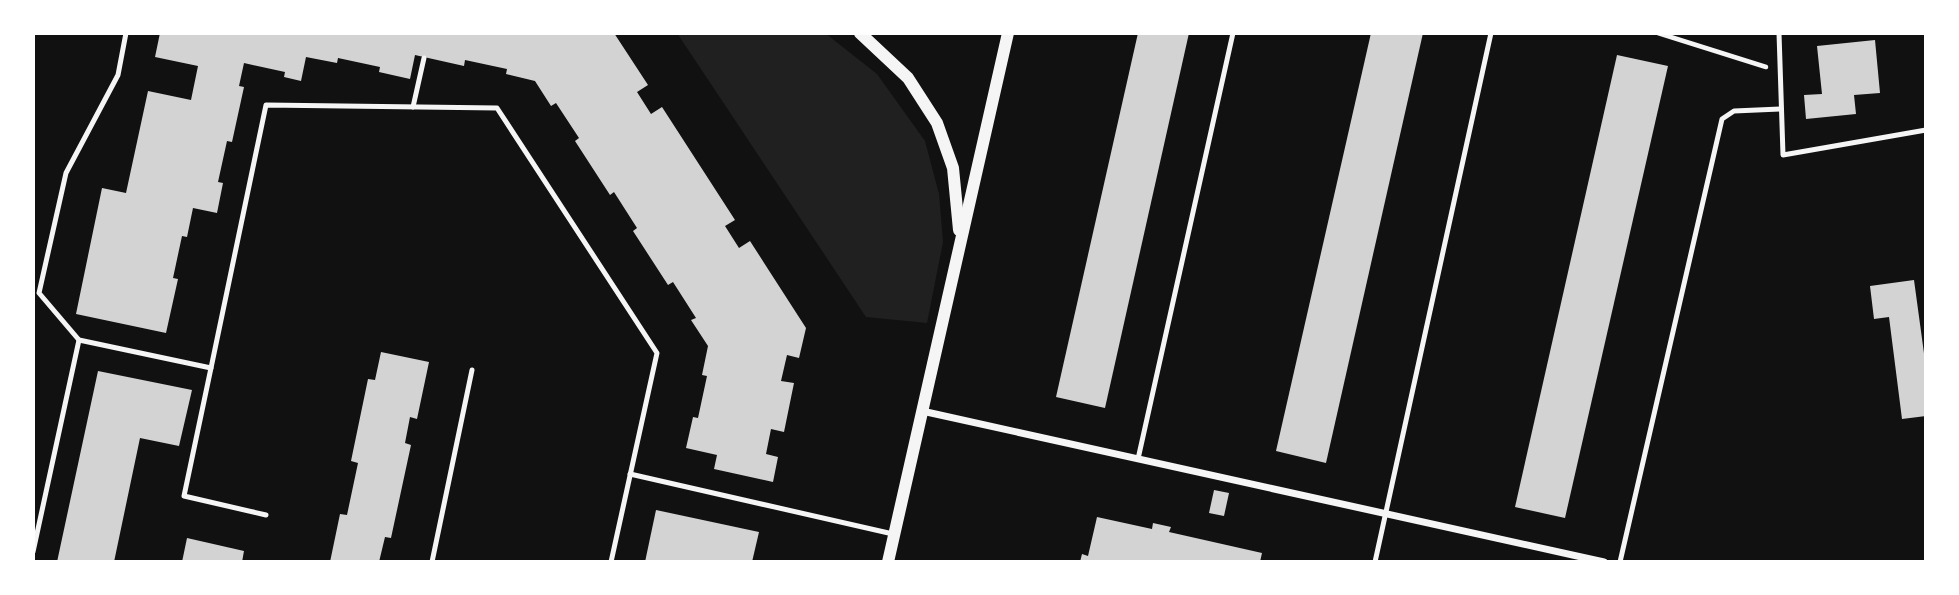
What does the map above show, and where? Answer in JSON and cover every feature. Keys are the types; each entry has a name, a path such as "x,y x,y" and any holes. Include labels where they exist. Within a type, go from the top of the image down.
{"street":[{"path":"860,33 908,78 937,123 953,168 961,240"},
{"path":"888,562 1008,33"},
{"path":"922,411 1605,562"}],"lane":[{"path":"126,33 118,75 66,173 39,293 79,340 211,368"},
{"path":"1138,459 1233,33"},
{"path":"1376,562 1491,33"},
{"path":"1779,33 1783,155 1926,130"},
{"path":"413,107 424,58"},
{"path":"266,515 184,496 266,105 497,108 657,353 611,562"},
{"path":"1620,562 1722,119 1734,111 1781,109"},
{"path":"33,552 79,340"},
{"path":"432,562 472,370"},
{"path":"630,474 895,534"}],"path":[{"path":"1658,33 1780,71"}],"shaded area":[{"path":"677,33 825,33 877,74 925,141 939,194 943,242 927,323 866,317"}],"building":[{"path":"160,33 614,33 648,85 637,92 651,114 662,107 735,220 725,226 739,248 750,241 806,328 799,358 787,355 781,381 794,383 784,432 771,429 766,454 778,457 773,482 714,469 717,455 686,448 693,417 698,418 707,376 702,375 708,346 691,320 696,318 673,282 668,285 633,231 637,228 614,192 610,195 575,141 579,138 556,103 551,106 535,81 506,74 507,69 465,60 464,66 415,55 410,79 379,72 380,67 338,58 337,63 306,57 301,81 284,77 285,72 244,63 239,86 244,87 232,142 227,141 218,182 223,183 217,213 193,208 187,237 182,236 173,278 178,279 166,333 76,314 102,188 126,193 148,91 191,100 198,66 155,57"},
{"path":"1138,33 1189,33 1105,408 1056,397"},
{"path":"1371,33 1423,33 1326,463 1276,451"},
{"path":"1875,40 1880,93 1854,95 1856,114 1806,119 1804,95 1822,94 1817,46"},
{"path":"1617,55 1668,66 1565,518 1515,507"},
{"path":"1914,280 1926,368 1926,416 1902,419 1889,317 1874,319 1870,286"},
{"path":"381,352 429,362 417,419 410,417 405,443 411,445 391,538 385,537 379,562 330,562 340,514 347,515 358,463 351,461 368,379 375,380"},
{"path":"98,371 192,390 179,446 140,438 114,562 57,562"},
{"path":"1214,490 1229,493 1224,516 1209,513"},
{"path":"656,510 759,532 752,562 645,562"},
{"path":"1097,517 1152,529 1153,523 1171,527 1169,532 1262,553 1260,562 1080,562 1082,554 1088,556"},
{"path":"187,538 244,551 242,562 182,562"}]}
